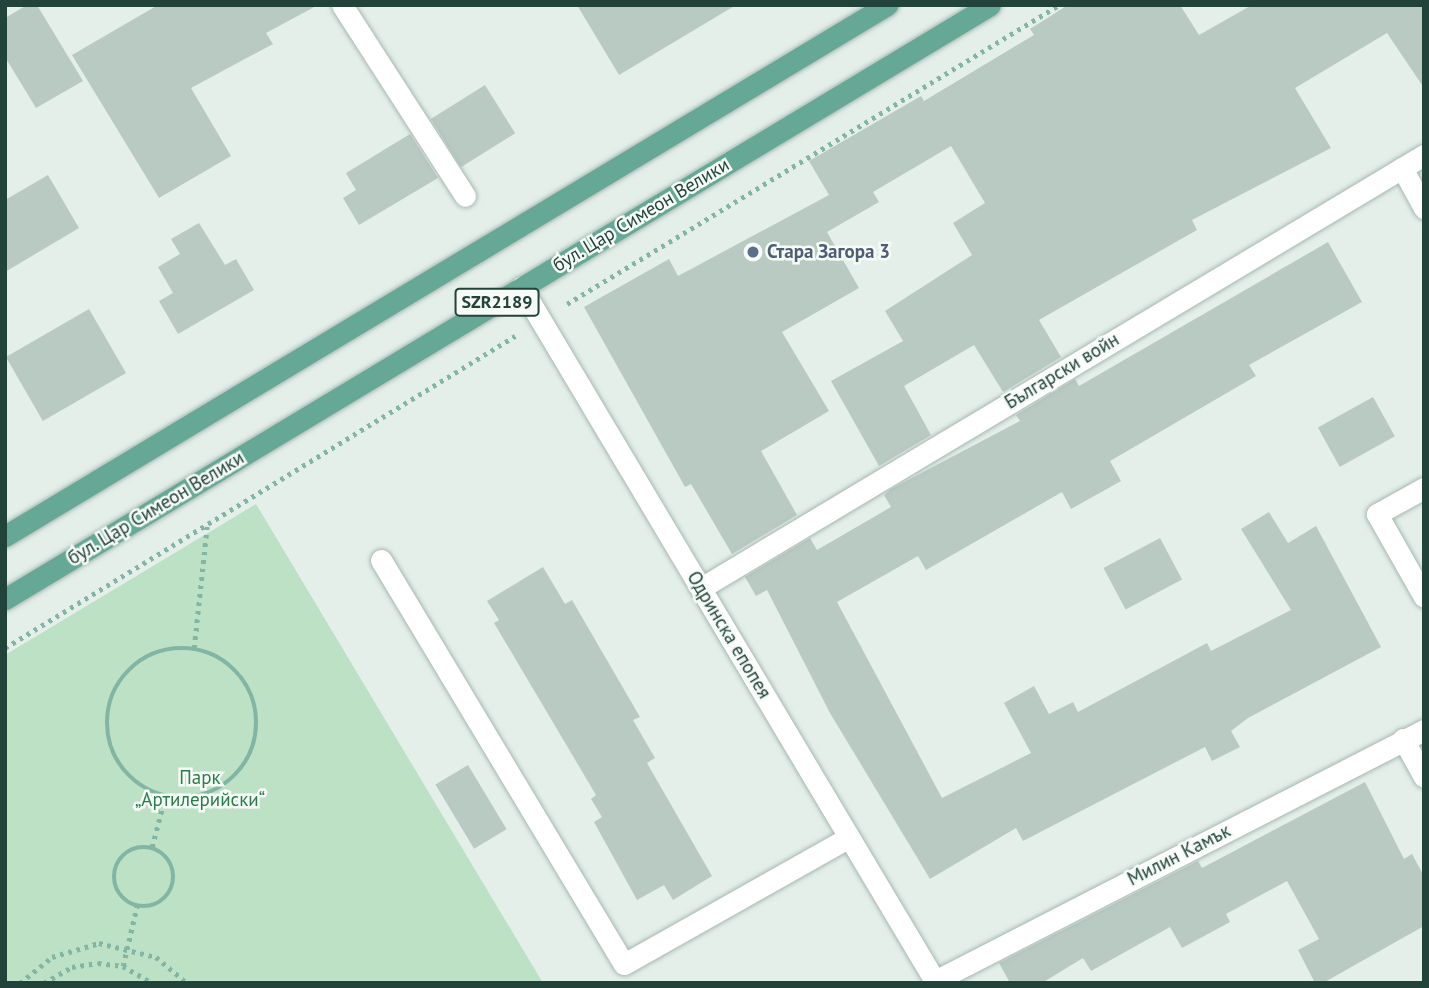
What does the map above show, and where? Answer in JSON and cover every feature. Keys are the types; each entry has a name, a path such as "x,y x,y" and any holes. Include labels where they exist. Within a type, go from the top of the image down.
{"main road":[{"name":"SZR2189","path":"5,536 887,5"},
{"name":"бул. Цар Симеон Велики","path":"5,599 990,5"}],"street":[{"path":"342,5 465,196"},
{"name":"Български войн","path":"701,587 1424,155"},
{"path":"1402,168 1424,208"},
{"name":"Одринска епопея","path":"521,287 935,982"},
{"path":"1424,488 1377,514 1424,597"},
{"path":"381,560 624,964 849,837"},
{"name":"Милин Камък","path":"935,982 1424,730"},
{"path":"1404,739 1424,777"}],"path":[{"path":"194,648 207,527"},
{"path":"194,648 230,665 244,680 253,697 256,737 250,757 223,786 185,799 164,797 121,769 105,721 123,673 143,657 194,648"},
{"path":"152,847 164,797"},
{"path":"152,847 168,857 174,884 157,905 138,906 121,897 114,870 133,848 152,847"},
{"path":"123,967 138,906"},
{"path":"20,983 75,948 128,946 156,957 187,983"},
{"path":"44,983 72,967 123,967 153,983"}],"green space":[{"name":"Парк „Артилерийски“","path":"256,504 543,983 5,983 5,655"}],"building":[{"path":"27,5 37,5 83,81 36,108 5,57 5,18"},
{"path":"158,5 318,5 266,33 273,44 191,88 231,156 159,198 72,55"},
{"path":"577,5 736,5 619,75"},
{"path":"1068,5 1180,5 1199,35 1252,5 1424,5 1424,88 1387,33 1295,88 1331,148 1192,220 1197,230 1039,320 1061,357 1003,392 974,345 904,386 931,435 879,466 831,381 903,341 885,311 972,255 953,223 985,203 951,146 873,192 879,202 827,232 859,288 782,332 829,411 761,451 797,515 732,554 691,484 685,487 584,307 669,259 678,276 829,195 809,161 921,96 924,101 1034,35 1030,29"},
{"path":"485,85 515,133 461,167 431,119"},
{"path":"410,134 438,178 359,225 343,198 356,190 346,173"},
{"path":"48,175 79,228 5,272 5,200"},
{"path":"199,223 225,265 236,259 254,290 178,334 159,301 173,293 158,267 180,254 171,239"},
{"path":"1328,242 1362,302 1249,365 1256,376 1110,461 1121,481 1071,509 1062,492 926,570 918,556 837,602 942,798 1031,753 1004,703 1034,686 1049,714 1073,702 1078,712 1207,643 1211,651 1291,610 1241,529 1269,512 1288,543 1316,526 1381,647 1248,718 1231,731 1240,747 1212,761 1205,747 1023,841 1016,828 930,879 830,713 767,590 756,596 745,577 810,538 817,550 891,507 884,495 891,489 1020,421 1016,415 1075,379 1079,386"},
{"path":"89,309 126,373 43,421 6,357"},
{"path":"1373,397 1395,436 1340,467 1318,428"},
{"path":"1160,538 1182,579 1126,610 1103,568"},
{"path":"543,567 565,604 572,600 640,717 633,720 655,758 647,763 712,876 673,900 664,885 637,900 594,822 602,817 591,799 596,795 494,623 499,620 487,601"},
{"path":"468,765 507,829 474,849 435,785"},
{"path":"1365,782 1404,859 1412,854 1424,876 1424,926 1323,983 1315,983 1298,950 1319,939 1287,881 1226,914 1230,922 1182,948 1170,927 1091,971 1083,958 1042,983 1010,983 999,963 1198,861 1202,868"}],"place":[{"name":"Стара Загора 3","path":"753,252"}]}
